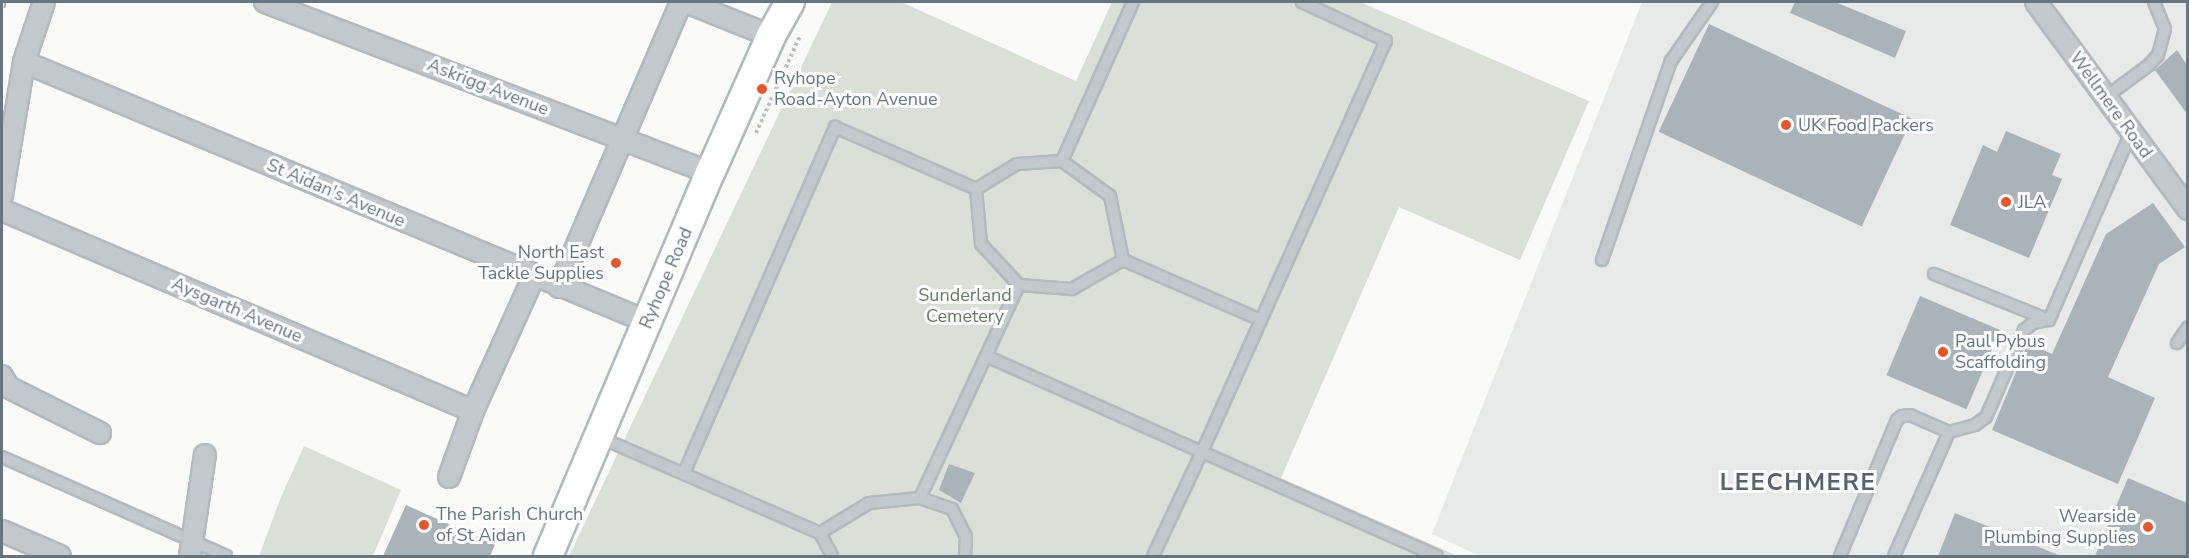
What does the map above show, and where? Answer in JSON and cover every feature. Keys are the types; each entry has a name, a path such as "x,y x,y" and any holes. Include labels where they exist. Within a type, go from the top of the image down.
{"main road":[{"name":"Ryhope Road","path":"548,556 710,173 771,36 790,2"}],"street":[{"path":"2,195 24,62 44,2"},
{"name":"Askrigg Avenue","path":"265,2 710,173"},
{"path":"559,287 621,137 681,2"},
{"path":"686,2 771,36"},
{"name":"Wellmere Road","path":"2036,2 2187,209"},
{"name":"St Aidan's Avenue","path":"24,62 559,287 648,322"},
{"name":"Aysgarth Avenue","path":"2,210 473,411"},
{"path":"449,477 473,411 534,276"},
{"path":"5,382 100,433"},
{"path":"191,549 205,455"},
{"path":"2,531 60,556"}],"lane":[{"path":"1062,161 1133,2"},
{"path":"1153,556 1386,41 1302,2"},
{"path":"1602,260 1671,61 1712,2"},
{"path":"2106,97 2149,65 2158,55 2165,29 2154,2"},
{"path":"684,473 835,128 976,189"},
{"path":"2049,320 2131,132"},
{"path":"976,189 1017,164 1062,161 1110,196 1123,260"},
{"path":"976,189 981,244 1019,285 1072,289 1123,260"},
{"path":"1123,260 1261,320"},
{"path":"1935,274 2049,320"},
{"path":"920,498 1019,285"},
{"path":"1840,556 1897,420 1902,416 1910,415 1949,432 1975,425 1986,417 2024,330 2033,323 2049,320"},
{"path":"2177,343 2187,327"},
{"path":"986,356 1437,556"},
{"path":"1894,556 1949,432"},
{"path":"598,437 820,533 832,556"},
{"path":"2,457 191,549 226,556"},
{"path":"820,533 869,503 920,498 952,509 966,537 965,556"}],"shaded area":[{"path":"1642,2 2187,2 2187,556 1480,556 1432,534"}],"green space":[{"name":"Sunderland Cemetery","path":"832,2 901,2 1076,81 1112,2 1360,2 1589,101 1520,260 1399,207 1281,478 1458,556 569,556"},
{"path":"304,446 401,490 373,556 259,556 281,497"}],"building":[{"path":"1795,2 1835,2 1906,31 1895,58 1790,13"},
{"name":"UK Food Packers","path":"1709,24 1912,119 1862,227 1659,132"},
{"path":"2177,50 2187,65 2187,114 2155,70"},
{"name":"JLA","path":"2006,131 2061,154 2052,175 2062,179 2029,258 1950,225 1983,145 1997,152"},
{"path":"2153,203 2185,247 2159,264 2108,377 2155,398 2118,484 1992,430 2028,343 2052,354 2106,234"},
{"name":"Paul Pybus Scaffolding","path":"1920,296 2000,330 1966,409 1886,375"},
{"path":"949,464 975,473 961,503 939,490"},
{"name":"Wearside Plumbing Supplies","path":"2128,478 2187,503 2187,556 2095,556"},
{"name":"The Parish Church of St Aidan","path":"406,505 495,545 490,556 383,556"},
{"path":"1955,513 2061,556 1938,556"}],"railway":[{"path":"2,7 3,2"}],"place":[{"name":"Ryhope Road-Ayton Avenue","path":"762,89"},
{"name":"UK Food Packers","path":"1786,125"},
{"name":"JLA","path":"2006,202"},
{"name":"North East Tackle Supplies","path":"616,263"},
{"name":"Paul Pybus Scaffolding","path":"1943,352"},
{"name":"The Parish Church of St Aidan","path":"424,525"},
{"name":"Wearside Plumbing Supplies","path":"2148,527"}],"district":[{"name":"LEECHMERE","path":"1798,483"}]}
